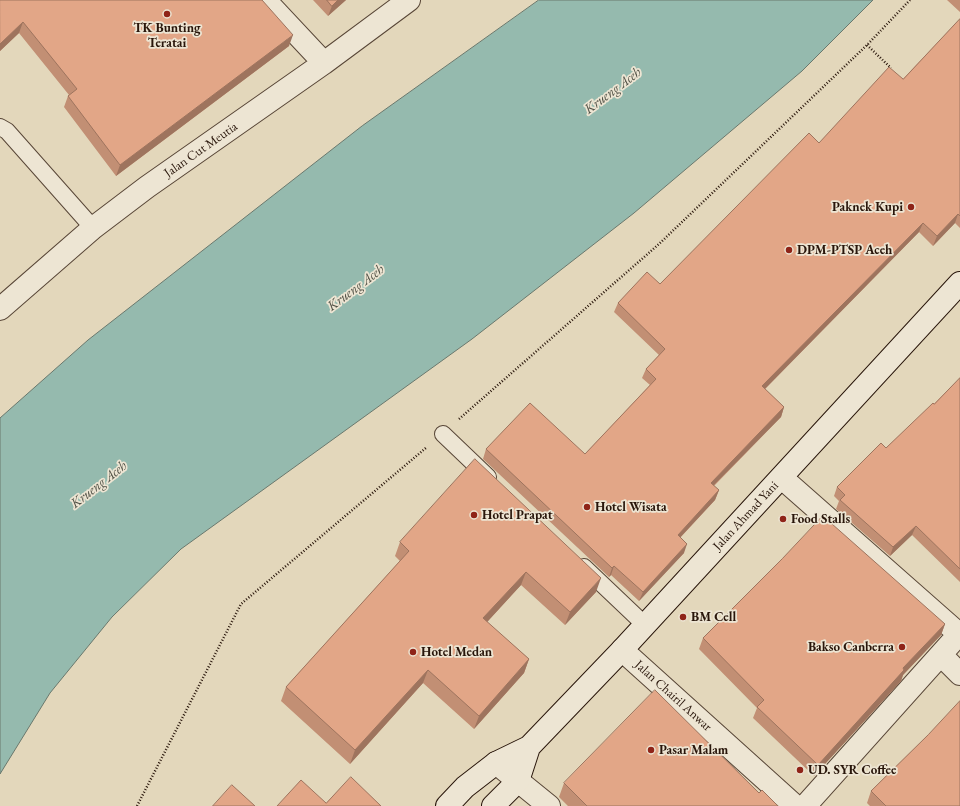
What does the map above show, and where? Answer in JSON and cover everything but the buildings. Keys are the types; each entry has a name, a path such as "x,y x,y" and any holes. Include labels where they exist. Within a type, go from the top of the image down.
{"street":[{"path":"265,0 324,63"},
{"name":"Jalan Cut Meutia","path":"1,307 93,228 148,187 324,63 409,0"},
{"name":"Jalan Ahmad Yani","path":"447,806 465,787 496,763 530,747 782,478 960,282"},
{"path":"782,478 960,634 805,806"},
{"name":"Jalan Chairil Anwar","path":"622,650 795,806"},
{"path":"941,655 960,674"},
{"name":"Jalan Ahmad Yani","path":"493,806 518,781 530,747"},
{"path":"496,763 549,806"}],"lane":[{"path":"0,127 7,131 93,228"},
{"path":"443,434 500,488"},
{"path":"576,559 645,625"}],"path":[{"path":"137,806 241,604 443,434 659,244 866,45 910,0"},
{"path":"866,45 894,72"}],"water":[{"name":"Krueng Aceh","path":"539,0 873,0 802,71 634,213 472,339 181,549 112,617 50,693 0,774 0,418 88,340 362,126"}],"place":[{"name":"TK Bunting Teratai","path":"167,14"},
{"name":"Paknek Kupi","path":"911,207"},
{"name":"DPM-PTSP Aceh","path":"789,250"},
{"name":"Hotel Wisata","path":"587,507"},
{"name":"Hotel Prapat","path":"474,515"},
{"name":"Food Stalls","path":"783,519"},
{"name":"BM Cell","path":"683,617"},
{"name":"Bakso Canberra","path":"902,647"},
{"name":"Hotel Medan","path":"413,652"},
{"name":"Pasar Malam","path":"651,750"},
{"name":"UD. SYR Coffee","path":"800,770"}]}
